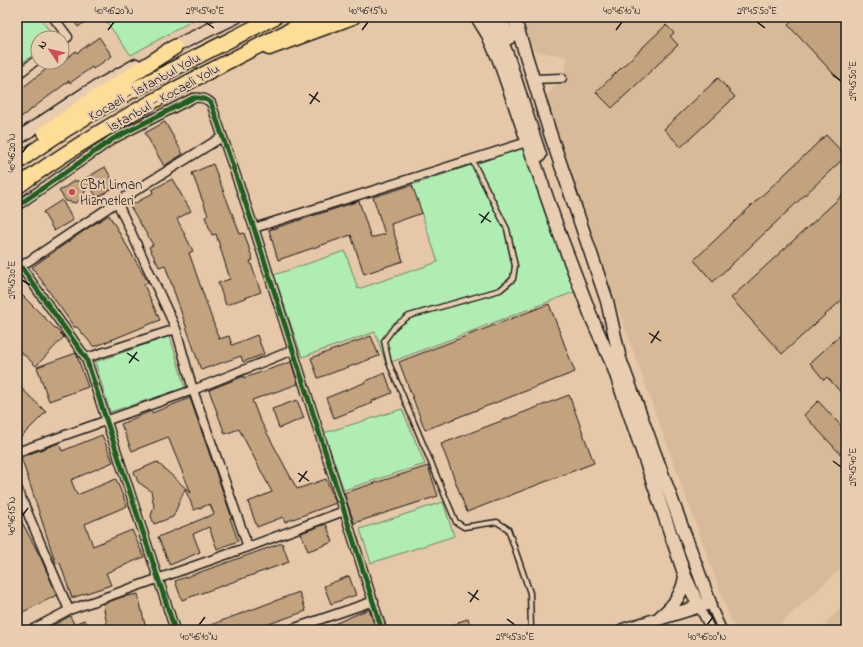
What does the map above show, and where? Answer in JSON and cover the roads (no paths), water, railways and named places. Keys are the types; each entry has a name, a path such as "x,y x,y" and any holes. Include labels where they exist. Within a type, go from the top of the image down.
{"highway":[{"name":"Kocaeli - İstanbul Yolu","path":"17,163 92,114 172,70 275,17"},
{"path":"320,22 344,17"},
{"path":"320,22 353,17"},
{"name":"İstanbul - Kocaeli Yolu","path":"17,187 118,121 235,58 289,42 320,22"},
{"path":"17,160 52,127 94,98 175,47"}],"main road":[{"path":"17,139 106,81 236,17"},
{"path":"477,17 499,60 560,235 590,314 617,362"},
{"path":"491,17 507,54 543,151 704,605"},
{"path":"500,17 513,46 529,92 543,151"},
{"path":"514,17 550,133 607,301 617,362 685,576 704,605"},
{"path":"655,620 669,610 683,586 685,576"},
{"path":"623,630 704,605"}],"street":[{"path":"53,17 63,30"},
{"path":"17,75 30,65"},
{"path":"533,79 562,78"},
{"path":"17,206 113,139 193,98 199,97 208,100 211,103 254,228 382,630"},
{"path":"175,630 86,358 19,268 117,202 222,137"},
{"path":"254,228 527,142"},
{"path":"117,202 176,329 192,390 248,548"},
{"path":"86,358 176,329"},
{"path":"17,452 192,390 293,350"},
{"path":"17,488 69,610"},
{"path":"31,630 69,610 248,548 344,511"},
{"path":"289,630 374,601"},
{"path":"704,605 711,630"},
{"path":"704,605 722,630"}],"lane":[{"path":"472,160 507,229 515,266 513,279 500,290 409,316 395,326 384,341 390,363 456,522 464,527 497,522 508,529 530,593 531,630"}],"place":[{"name":"CBM Liman Hizmetleri","path":"72,192"}]}
